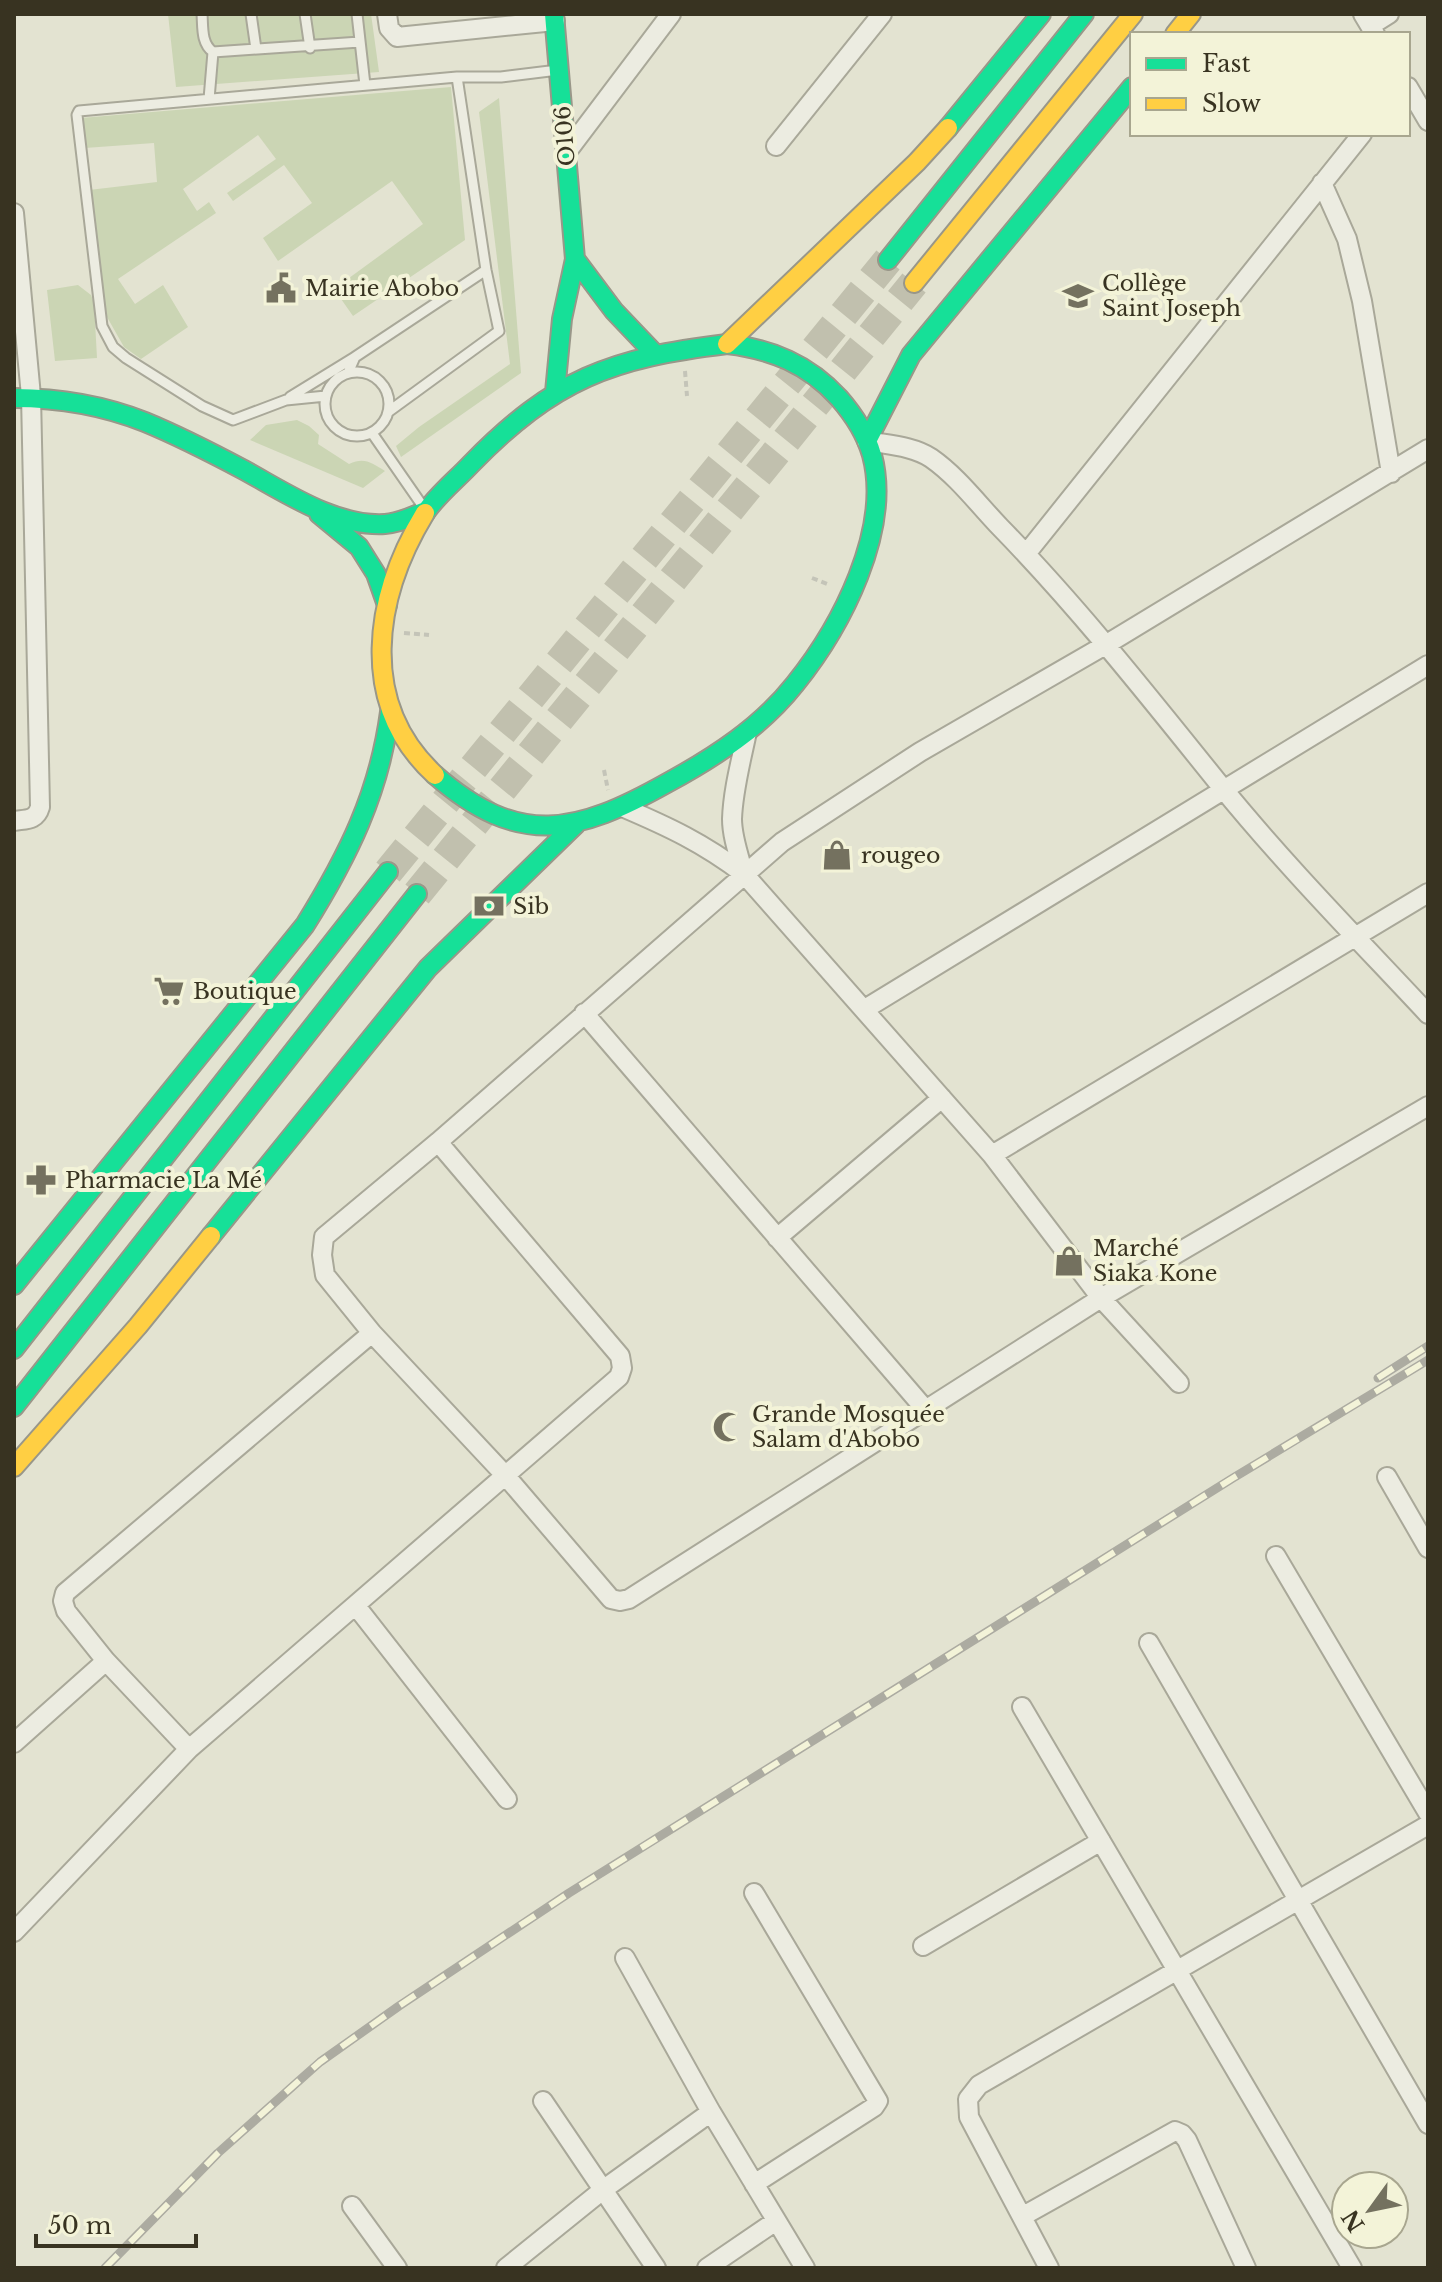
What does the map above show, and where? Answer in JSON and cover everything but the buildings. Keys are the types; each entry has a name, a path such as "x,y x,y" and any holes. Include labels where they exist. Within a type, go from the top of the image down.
{"main road":[{"path":"727,344 917,162 963,112 1041,14"},
{"path":"888,260 1084,14"},
{"path":"914,283 1133,14"},
{"path":"1177,32 1191,14"},
{"name":"O106","path":"554,18 575,259 562,319 555,392"},
{"path":"867,441 911,355 1130,89"},
{"path":"575,259 614,311 654,353"},
{"path":"727,344 777,352 809,371 833,391 851,413 867,441 874,463 875,498 868,545 851,593 823,649 790,690 747,732 711,760 622,807 576,824 524,825 494,816 467,801 413,754 390,712 382,675 387,605 397,571 426,511 514,423 555,392 591,375 654,353 727,344"},
{"path":"22,397 79,401 130,416 180,438 307,504 363,522 400,522 426,511"},
{"path":"307,504 359,547 376,574 387,605"},
{"path":"14,1285 305,925 341,866 375,788 386,751 390,712"},
{"path":"14,1467 138,1326 428,968 576,824"},
{"path":"14,1349 388,872"},
{"path":"14,1407 417,894"}],"street":[{"path":"387,14 389,28 397,37 554,18"},
{"path":"566,153 671,14"},
{"path":"776,146 882,14"},
{"path":"1370,25 1389,14"},
{"path":"1410,90 1428,121"},
{"path":"1026,554 1360,136"},
{"path":"1322,183 1347,239 1362,301 1391,473"},
{"path":"14,213 40,807 32,819 14,821"},
{"path":"867,441 913,449 930,458 1026,554 1107,644 1224,789 1355,938 1428,1014"},
{"path":"1428,449 1107,644 920,752 782,842 438,1142 324,1237 322,1255 325,1275 372,1333 505,1475 611,1599 620,1601 629,1599 1101,1298 1428,1106"},
{"path":"865,1009 1428,665"},
{"path":"744,874 732,820 747,732"},
{"path":"622,807 682,832 716,852 744,874 992,1155 1101,1298 1179,1383"},
{"path":"992,1155 1428,893"},
{"path":"584,1013 925,1409"},
{"path":"777,1238 942,1098"},
{"path":"14,1932 189,1749 619,1377 622,1368 620,1356 438,1142"},
{"path":"189,1749 106,1661 66,1611 63,1601 65,1593 372,1333"},
{"path":"1387,1477 1428,1548"},
{"path":"1276,1556 1428,1813"},
{"path":"356,1606 507,1799"},
{"path":"1149,1643 1428,2124"},
{"path":"14,1743 106,1661"},
{"path":"1022,1707 1352,2268"},
{"path":"1049,2268 969,2117 968,2099 979,2085 1428,1825"},
{"path":"923,1946 1101,1841"},
{"path":"754,1893 878,2101 874,2107 754,2184"},
{"path":"625,1958 711,2112 805,2268"},
{"path":"543,2101 656,2268"},
{"path":"506,2268 604,2189 711,2112"},
{"path":"1023,2216 1175,2131 1187,2140 1246,2268"},
{"path":"352,2206 397,2268"},
{"path":"707,2268 776,2221"}],"lane":[{"path":"202,14 204,40 213,52 310,48 360,42"},
{"path":"251,14 256,49"},
{"path":"305,14 310,48"},
{"path":"357,14 365,85"},
{"path":"209,99 213,52"},
{"path":"486,270 286,400 233,420 202,406 126,358 113,347 102,326 77,115 79,111 559,70"},
{"path":"388,412 499,331 486,270 457,77"},
{"path":"348,373 355,357"},
{"path":"359,372 379,381 389,401 388,412 385,420 372,433 362,436 342,433 327,417 326,396 333,382 348,373 359,372"},
{"path":"286,400 326,396"},
{"path":"372,433 426,511"}],"green space":[{"path":"168,14 371,14 379,72 176,87"},
{"path":"451,87 465,240 353,316 334,289 423,224 392,181 278,261 263,238 312,203 284,165 233,201 227,193 276,159 258,135 183,189 197,211 209,202 216,213 118,279 135,304 163,285 188,327 141,359 124,347 107,317 89,190 157,182 154,143 85,148 81,118"},
{"path":"499,98 521,373 401,457 396,446 510,364 479,112"},
{"path":"78,285 91,295 94,303 97,358 55,361 47,290"},
{"path":"297,420 319,435 318,444 349,464 367,462 385,471 363,488 250,440 266,425"}],"tunnel":[{"path":"388,872 888,260"},
{"path":"417,894 914,283"}],"railway":[{"path":"1378,1378 1428,1346"},
{"path":"105,2268 218,2153 320,2062 399,2006 569,1893 1233,1478 1428,1360"}],"traffic: fast":[{"path":"554,14 575,259 562,319 555,392"},
{"path":"948,128 1041,14"},
{"path":"888,260 1084,14"},
{"path":"867,441 911,355 1130,89"},
{"path":"575,259 614,311 654,353"},
{"path":"435,775 465,798 494,814 521,823 548,826 604,814 720,752 782,700 812,661 845,606 869,545 875,514 876,484 872,455 863,432 849,411 815,376 774,354 727,344"},
{"path":"425,513 501,435 558,392 617,366 727,344"},
{"path":"14,398 81,404 129,416 195,445 312,507 348,520 385,524 426,511"},
{"path":"319,514 359,547 376,574 387,605"},
{"path":"14,1285 305,925 360,823 378,770 390,712"},
{"path":"211,1236 428,968 576,824"},
{"path":"14,1349 388,872"},
{"path":"14,1407 417,894"}],"traffic: slow":[{"path":"914,283 1133,14"},
{"path":"1177,32 1191,14"},
{"path":"727,344 917,162 948,128"},
{"path":"425,513 394,579 385,614 382,648 384,683 393,716 410,747 435,775"},
{"path":"14,1467 138,1326 211,1236"}],"place":[{"name":"Mairie Abobo","path":"281,288"},
{"name":"Collège Saint Joseph","path":"1078,296"},
{"name":"rougeo","path":"837,855"},
{"name":"Sib","path":"489,906"},
{"name":"Boutique","path":"169,991"},
{"name":"Pharmacie La Mé","path":"41,1180"},
{"name":"Marché Siaka Kone","path":"1069,1261"},
{"name":"Grande Mosquée Salam d'Abobo","path":"728,1427"}]}
